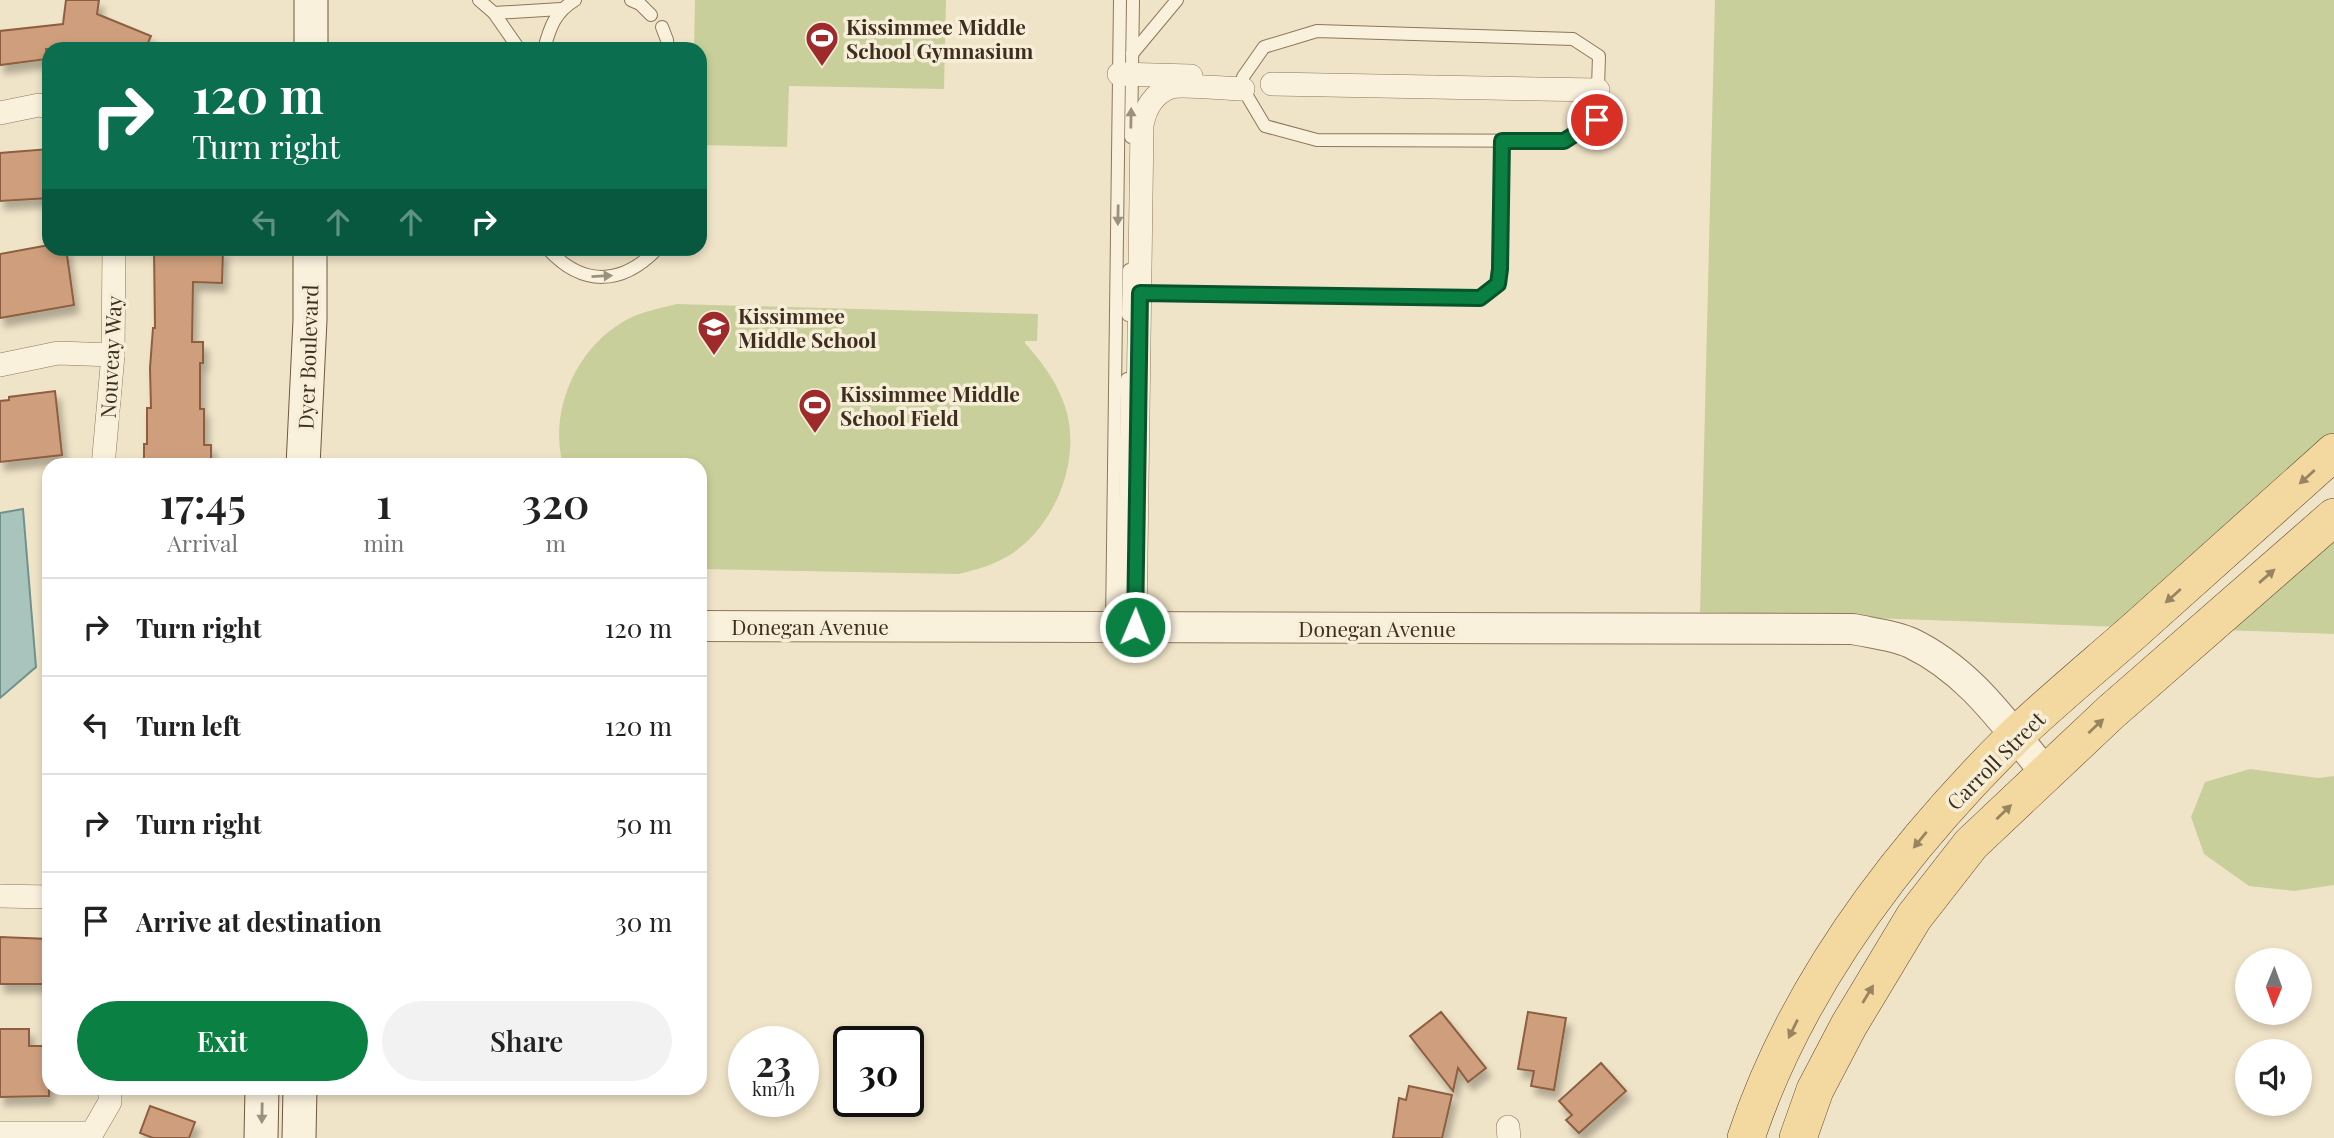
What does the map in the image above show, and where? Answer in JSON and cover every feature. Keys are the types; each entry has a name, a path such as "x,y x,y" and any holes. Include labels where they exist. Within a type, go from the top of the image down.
{"main road":[{"path":"311,0 311,42"},
{"name":"Dyer Boulevard","path":"303,458 310,256"},
{"name":"Carroll Street","path":"1746,1138 1759,1100 1808,997 1872,899 1946,808 2015,736 2334,452"},
{"path":"1798,1138 1815,1090 1849,1025 1914,917 1971,844 2111,712 2334,517"},
{"path":"261,1138 262,1095"},
{"path":"299,1138 300,1095"}],"street":[{"path":"1128,68 1243,83"},
{"path":"1123,627 1128,293 1145,110 1156,96 1172,87 1243,83"},
{"path":"1272,84 1598,90"},
{"path":"0,113 42,106"},
{"name":"Nouveay Way","path":"104,458 113,355 114,256"},
{"path":"0,365 58,353 113,355"},
{"name":"Donegan Avenue","path":"707,626 1853,629 1909,642 1956,670 1996,711 2046,773"},
{"path":"0,896 42,897"},
{"path":"0,1133 92,1133 110,1102 110,1095"}],"lane":[{"path":"479,0 494,13 514,42"},
{"path":"546,42 561,9 575,0"},
{"path":"631,0 640,4 651,15"},
{"path":"1120,0 1128,68"},
{"path":"1133,0 1128,68 1128,293 1480,298 1498,284 1502,141"},
{"path":"1128,68 1177,0"},
{"path":"494,13 561,9"},
{"path":"662,27 667,42"},
{"path":"1317,31 1573,39 1599,56 1598,90 1597,120 1564,141 1317,140 1265,126 1243,83 1264,47 1317,31"},
{"path":"556,256 570,269 586,277 608,277 635,267 648,256"}],"green space":[{"name":"Kissimmee Middle School Gymnasium","path":"695,0 946,0 944,89 789,86 787,147 707,145 707,42 694,42"},
{"path":"1715,0 2334,0 2334,438 2122,627 1700,612"},
{"name":"Kissimmee Middle School Field","path":"677,304 1038,314 1037,341 1025,343 1056,385 1069,421 1068,464 1063,485 1043,523 1029,540 1000,560 958,574 707,569 707,458 562,458 560,425 563,405 578,367 604,335 628,319"},
{"path":"2334,531 2334,634 2221,630"},
{"path":"2250,769 2318,778 2334,776 2334,885 2294,891 2249,886 2204,854 2191,817 2205,782"}],"water":[{"path":"23,509 36,667 0,698 0,513"}],"building":[{"path":"66,0 99,0 97,14 151,36 148,42 42,42 42,60 0,65 0,31 63,24"},
{"path":"42,150 42,198 0,201 0,153"},
{"path":"42,246 42,256 67,256 74,305 0,318 0,254"},
{"path":"154,256 223,256 222,283 193,282 192,342 203,342 200,409 204,409 204,445 211,445 211,458 144,458 144,444 147,444 147,408 151,408 150,368 155,328"},
{"path":"55,391 62,455 0,462 0,401 9,400 9,397"},
{"path":"0,937 42,939 42,984 0,984"},
{"path":"1441,1012 1486,1068 1468,1082 1458,1068 1453,1091 1410,1036"},
{"path":"1528,1012 1566,1018 1554,1090 1531,1086 1534,1071 1518,1069"},
{"path":"0,1029 29,1029 29,1046 42,1046 42,1095 49,1096 0,1097"},
{"path":"1601,1063 1626,1091 1579,1133 1566,1120 1572,1115 1559,1101"},
{"path":"1409,1086 1452,1095 1442,1138 1393,1138 1399,1098 1406,1100"},
{"path":"150,1106 195,1122 189,1138 153,1138 140,1133"}],"place":[{"name":"Kissimmee Middle School Gymnasium","path":"822,68"},
{"name":"Kissimmee Middle School","path":"714,357"},
{"name":"Kissimmee Middle School Field","path":"815,435"}],"route":[{"path":"1135,627 1140,293 1480,298 1498,284 1502,141 1564,141 1597,120"}]}
